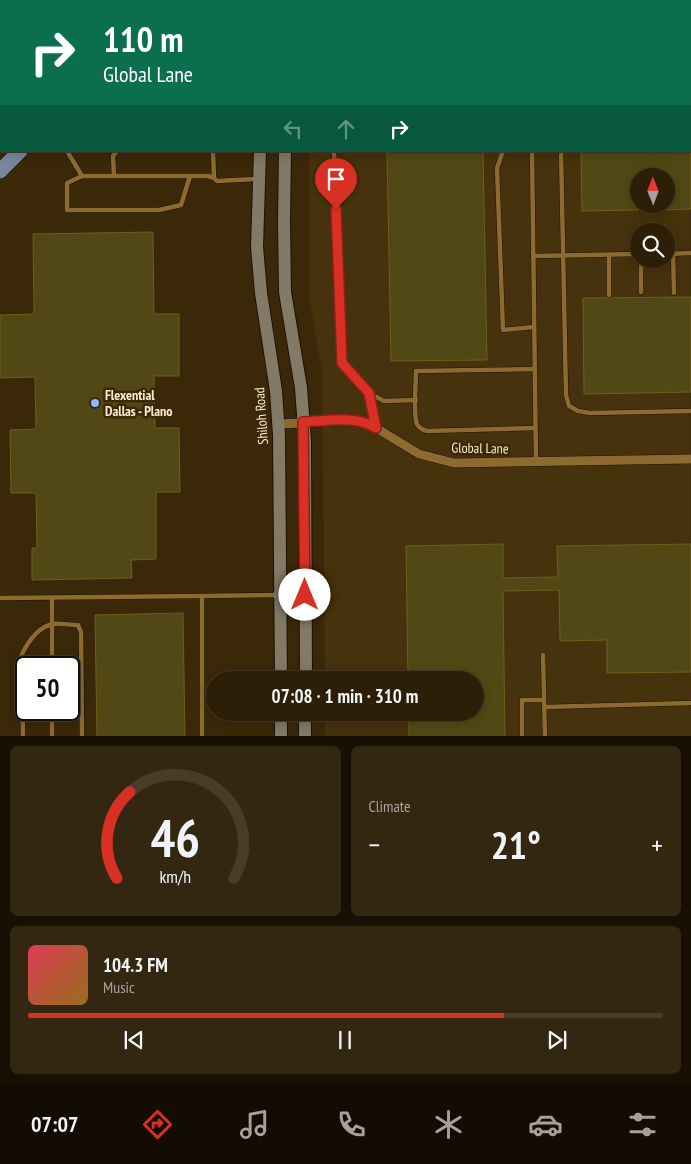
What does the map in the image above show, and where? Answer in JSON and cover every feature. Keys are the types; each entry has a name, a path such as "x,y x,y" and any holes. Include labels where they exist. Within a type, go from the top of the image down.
{"main road":[{"path":"0,171 19,152"},
{"name":"Shiloh Road","path":"260,152 257,247 260,293 276,391 278,424 281,671"},
{"path":"285,152 285,292 301,388 303,422 306,671"},
{"path":"279,595 305,595"},
{"path":"281,721 281,736"},
{"path":"305,736 306,721"}],"street":[{"name":"Global Lane","path":"278,424 346,421 368,423 419,454 454,463 691,459"}],"lane":[{"path":"68,152 82,176"},
{"path":"114,176 113,156 116,152"},
{"path":"214,152 214,178"},
{"path":"334,152 342,363 369,393 384,401 416,400"},
{"path":"503,152 497,168 503,330 534,327"},
{"path":"532,152 536,462"},
{"path":"561,152 566,395 569,406 578,411 590,413 691,411"},
{"path":"190,176 181,205 159,210 67,210 67,183 82,176 114,176 190,176 208,176 217,181 259,179"},
{"path":"675,254 691,253"},
{"path":"533,256 630,254"},
{"path":"609,255 609,295"},
{"path":"641,268 641,292"},
{"path":"673,268 674,293"},
{"path":"535,369 416,371 416,422 420,428 427,431 535,428"},
{"path":"369,393 376,428"},
{"path":"0,598 279,595"},
{"path":"202,596 202,736"},
{"path":"52,598 52,656"},
{"path":"23,736 22,654 28,642 37,633 52,624 78,625 81,632 82,736"},
{"path":"544,655 545,736"},
{"path":"522,736 522,700 544,700"},
{"path":"544,707 691,702"},
{"path":"52,721 52,736"}],"shaded area":[{"path":"309,152 690,152 691,736 325,736 325,721 484,721 484,671 325,671 322,372 309,296"}],"building":[{"path":"387,152 483,152 487,360 391,361"},
{"path":"581,152 691,152 691,209 675,210 675,168 630,168 630,210 582,211"},
{"name":"Flexential Dallas - Plano","path":"153,232 154,314 179,314 179,376 154,376 155,428 179,428 180,492 156,492 156,559 131,560 132,578 32,580 32,548 37,548 36,493 11,493 10,430 36,429 35,377 0,378 0,315 34,314 33,234"},
{"path":"691,297 691,392 584,394 583,298"},
{"path":"503,544 503,578 558,577 557,546 691,544 691,672 607,673 607,640 560,641 559,590 503,591 505,736 409,736 409,721 484,721 484,671 408,671 406,546"},
{"path":"183,613 185,736 97,736 95,615"}],"place":[{"name":"Flexential Dallas - Plano","path":"95,403"}],"route":[{"path":"305,595 305,440 303,422 346,421 368,423 376,428 369,393 342,363 336,209"}]}
